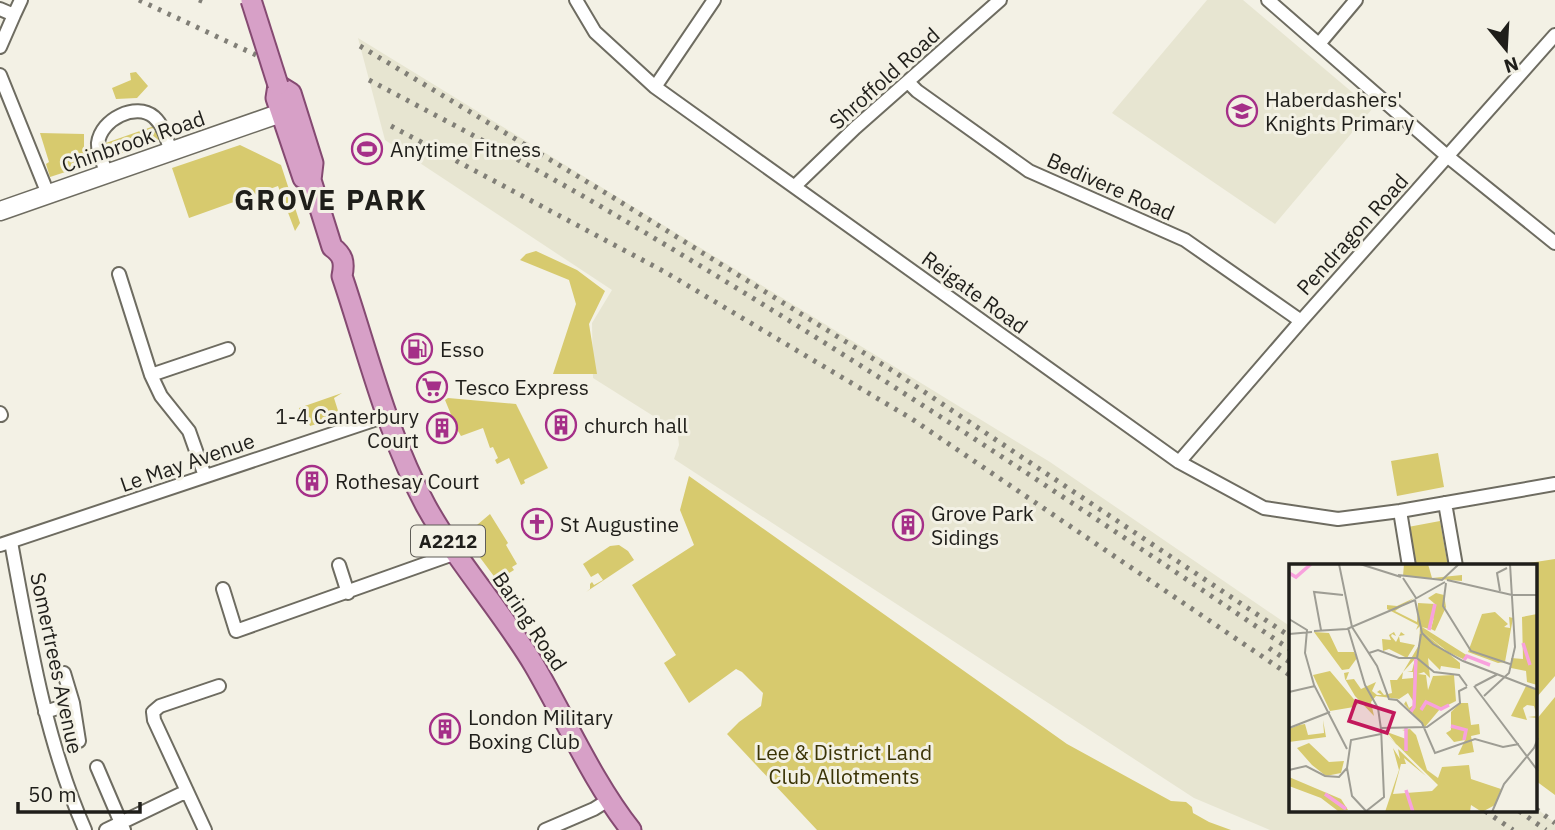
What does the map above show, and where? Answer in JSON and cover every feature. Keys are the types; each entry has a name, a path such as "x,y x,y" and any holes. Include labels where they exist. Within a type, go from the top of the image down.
{"main road":[{"name":"Baring Road","path":"251,0 278,85 276,97 290,117 313,163 311,180 337,250 328,255 332,268 342,276 386,416 414,482 456,553 532,662 610,799 631,830"},
{"name":"Chinbrook Road","path":"0,211 172,152 290,117"}],"street":[{"path":"0,47 22,0"},
{"name":"Reigate Road","path":"576,0 595,32 655,87 1179,461 1264,508 1338,519 1555,484"},
{"path":"655,87 714,0"},
{"name":"Shroffold Road","path":"795,186 855,128 1000,0"},
{"path":"1268,0 1447,156 1555,243"},
{"path":"1319,44 1356,0"},
{"path":"0,9 14,15"},
{"name":"Pendragon Road","path":"1179,461 1555,35"},
{"path":"0,75 48,194"},
{"name":"Bedivere Road","path":"908,82 1029,171 1185,240 1301,321"},
{"path":"107,174 97,146 99,138 108,124 122,115 141,112 156,118 172,152"},
{"path":"119,274 151,375 160,396 189,431 205,476"},
{"path":"151,375 228,349"},
{"name":"Le May Avenue","path":"6,544 386,416"},
{"path":"1445,503 1457,564"},
{"path":"1400,511 1409,564"},
{"name":"Somertrees Avenue","path":"6,544 59,764 85,830"},
{"path":"223,589 236,631 456,553"},
{"path":"339,565 348,593"},
{"path":"64,673 73,703 79,741"},
{"path":"205,830 154,720 153,712 160,706 219,686"},
{"path":"45,712 73,703"},
{"path":"97,767 122,827"},
{"path":"106,830 122,827 187,791"},
{"path":"545,830 610,799"}],"shaded area":[{"name":"Haberdashers' Knights Primary","path":"1207,0 1243,0 1372,109 1275,224 1112,113"},
{"path":"358,38 1050,462 1289,626 1289,812 1538,812 1538,810 1555,823 1555,830 1270,830 1194,798 674,459 679,445 678,436 666,424 593,378 592,323 612,290 385,140"}],"green space":[{"path":"136,72 148,86 137,98 116,99 112,88 131,80 130,73"},
{"path":"157,125 162,139 108,158 103,144"},
{"path":"40,133 84,134 84,151 94,147 99,161 50,177 46,164 49,162"},
{"path":"240,145 281,165 300,223 295,231 278,186 189,218 172,168"},
{"path":"536,251 577,270 605,291 589,324 597,374 553,374 576,304 569,280 520,260 526,254"},
{"path":"342,393 334,398 340,417 310,426 306,413 301,414 299,408"},
{"path":"448,398 516,404 548,468 524,480 525,483 521,485 509,458 497,464 495,460 498,458 493,447 490,448 483,428 461,436 450,418 452,417 445,400"},
{"path":"1438,453 1444,487 1397,496 1391,461"},
{"name":"Lee & District Land Club Allotments","path":"689,476 1067,744 1171,801 1186,802 1192,807 1193,813 1231,830 817,830 727,734 761,706 763,693 736,669 689,703 664,663 676,655 632,585 694,545 680,510"},
{"path":"490,514 517,564 512,567 514,570 500,579 496,579 464,536"},
{"path":"1440,521 1448,564 1415,564 1408,527"},
{"path":"619,545 628,551 634,560 586,592 592,582 594,585 603,580 598,573 591,577 583,564 610,546"},
{"path":"1555,559 1555,676 1538,696 1538,564 1522,564"},
{"path":"1555,697 1555,795 1538,782 1538,718"}],"railway":[{"path":"139,0 256,55"},
{"path":"199,0 204,2"},
{"path":"360,46 614,198 893,371 1289,636"},
{"path":"369,80 586,198 788,320 1041,483 1289,649"},
{"path":"391,126 665,272 912,419 1289,675"},
{"path":"1269,648 1289,662"},
{"path":"1538,810 1555,823"},
{"path":"1486,812 1513,830"},
{"path":"1520,812 1546,830"}],"place":[{"name":"Haberdashers' Knights Primary","path":"1242,111"},
{"name":"Anytime Fitness","path":"367,149"},
{"name":"Esso","path":"417,349"},
{"name":"Tesco Express","path":"432,387"},
{"name":"church hall","path":"561,425"},
{"name":"1-4 Canterbury Court","path":"442,428"},
{"name":"Rothesay Court","path":"312,481"},
{"name":"St Augustine","path":"537,524"},
{"name":"Grove Park Sidings","path":"908,525"},
{"name":"London Military Boxing Club","path":"445,729"}],"district":[{"name":"GROVE PARK","path":"331,199"}]}
